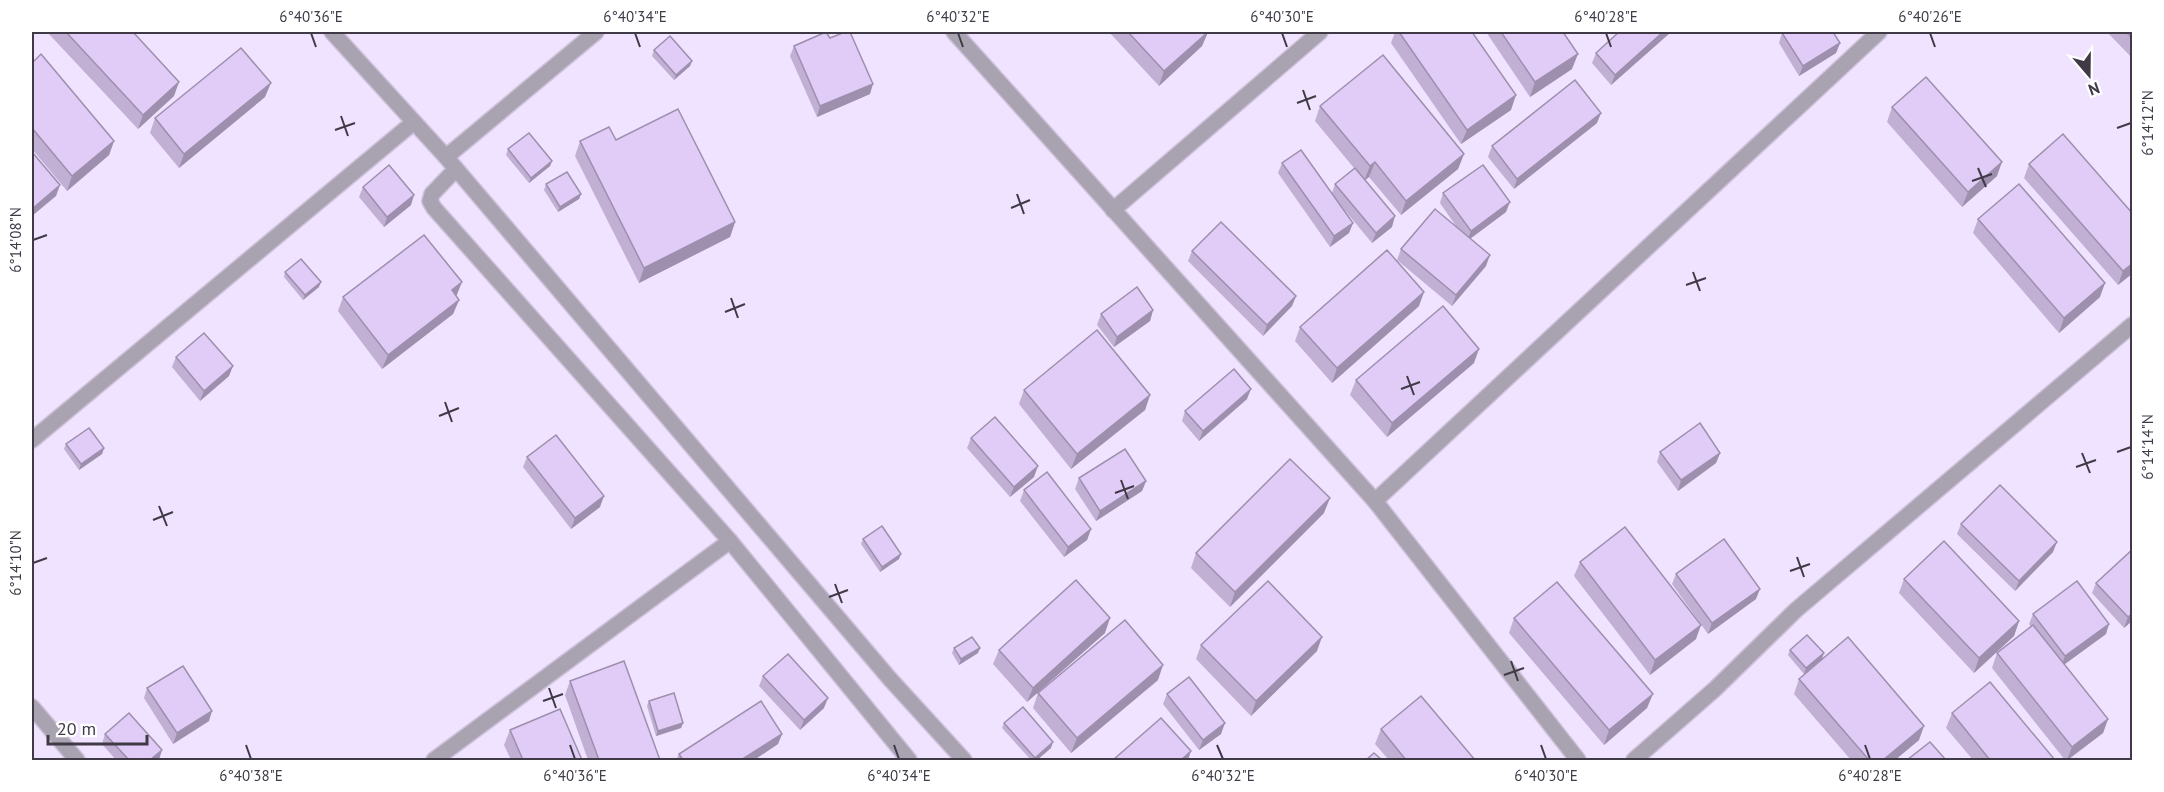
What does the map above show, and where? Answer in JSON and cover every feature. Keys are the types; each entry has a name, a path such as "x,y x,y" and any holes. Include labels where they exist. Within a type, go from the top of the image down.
{"street":[{"path":"332,32 451,163 890,679 964,760"},
{"path":"596,32 451,163 430,201 730,541 909,760"},
{"path":"954,32 1375,501 1578,760"},
{"path":"1113,210 1320,32"},
{"path":"1375,501 1879,32"},
{"path":"32,440 414,122"},
{"path":"1634,760 1715,689 1796,610 2133,325"},
{"path":"434,760 730,541"},
{"path":"32,707 77,760"}],"building":[{"path":"66,32 133,32 179,82 143,115"},
{"path":"826,32 830,38 850,32 873,84 820,106 794,46"},
{"path":"1128,32 1208,32 1164,71"},
{"path":"1399,32 1472,32 1516,95 1467,130"},
{"path":"1501,32 1563,32 1578,54 1535,82"},
{"path":"1619,32 1663,32 1615,75 1596,53"},
{"path":"1833,32 1840,43 1803,66 1782,33"},
{"path":"2126,32 2133,32 2133,39"},
{"path":"670,36 692,61 676,75 654,50"},
{"path":"241,48 271,83 184,154 155,118"},
{"path":"41,54 114,141 72,176 32,128 32,63"},
{"path":"1383,55 1464,154 1406,201 1375,162 1370,166 1320,106"},
{"path":"1926,77 2002,162 1968,192 1892,107"},
{"path":"1575,80 1601,113 1517,179 1492,146"},
{"path":"678,109 735,222 644,268 580,141 609,127 616,140"},
{"path":"529,133 552,161 531,178 508,149"},
{"path":"2063,134 2133,214 2133,263 2123,271 2029,164"},
{"path":"1301,150 1353,223 1334,236 1282,163"},
{"path":"32,152 60,185 32,209"},
{"path":"389,165 414,195 387,217 363,187"},
{"path":"1483,165 1510,202 1471,231 1443,193"},
{"path":"1355,168 1395,216 1376,233 1335,184"},
{"path":"567,172 581,194 560,207 546,184"},
{"path":"2019,184 2105,283 2064,318 1978,219"},
{"path":"1435,209 1490,255 1456,295 1401,249"},
{"path":"1221,222 1296,296 1267,325 1192,251"},
{"path":"424,235 462,282 452,290 459,300 388,355 343,297"},
{"path":"1387,250 1424,292 1337,368 1300,327"},
{"path":"301,259 321,282 305,295 285,272"},
{"path":"1137,287 1153,310 1117,337 1101,314"},
{"path":"1443,306 1479,349 1392,423 1356,380"},
{"path":"1097,330 1150,395 1077,454 1024,390"},
{"path":"204,333 233,366 204,391 176,357"},
{"path":"1234,369 1251,389 1203,431 1185,411"},
{"path":"995,417 1038,466 1014,487 971,438"},
{"path":"1700,423 1720,453 1681,480 1660,452"},
{"path":"89,428 104,448 81,464 66,444"},
{"path":"556,435 604,496 575,518 527,457"},
{"path":"1125,449 1146,481 1100,511 1079,478"},
{"path":"1290,459 1330,498 1235,592 1196,553"},
{"path":"1047,472 1091,529 1068,547 1024,490"},
{"path":"2000,485 2057,542 2019,581 1961,524"},
{"path":"882,526 901,554 882,567 863,539"},
{"path":"1625,527 1701,625 1655,660 1580,562"},
{"path":"1724,539 1760,589 1712,623 1676,574"},
{"path":"1944,541 2019,621 1979,658 1904,579"},
{"path":"2133,549 2133,613 2128,617 2096,583"},
{"path":"1076,580 1110,618 1033,688 999,650"},
{"path":"1268,581 1322,637 1256,701 1201,645"},
{"path":"2077,581 2109,624 2065,656 2033,614"},
{"path":"1557,582 1653,694 1609,730 1514,618"},
{"path":"1125,620 1163,665 1077,738 1038,693"},
{"path":"2033,625 2108,719 2072,747 1997,653"},
{"path":"1807,635 1824,653 1806,668 1790,650"},
{"path":"972,637 980,648 961,659 954,648"},
{"path":"1848,637 1924,726 1883,760 1869,760 1799,679"},
{"path":"788,654 828,698 804,720 763,676"},
{"path":"624,661 660,760 599,760 570,681"},
{"path":"183,666 212,711 177,733 147,688"},
{"path":"1189,677 1225,723 1203,740 1167,694"},
{"path":"1990,682 2055,760 1990,760 1952,713"},
{"path":"674,693 683,723 658,731 649,701"},
{"path":"1421,696 1475,760 1406,760 1381,729"},
{"path":"761,701 782,734 741,760 683,760 679,754"},
{"path":"1023,707 1053,742 1035,758 1004,723"},
{"path":"560,709 582,760 523,760 510,730"},
{"path":"129,713 162,750 150,760 129,760 105,734"},
{"path":"1161,718 1191,751 1181,760 1113,760"},
{"path":"1930,742 1946,760 1907,760"},
{"path":"1374,753 1382,760 1366,760"}]}
